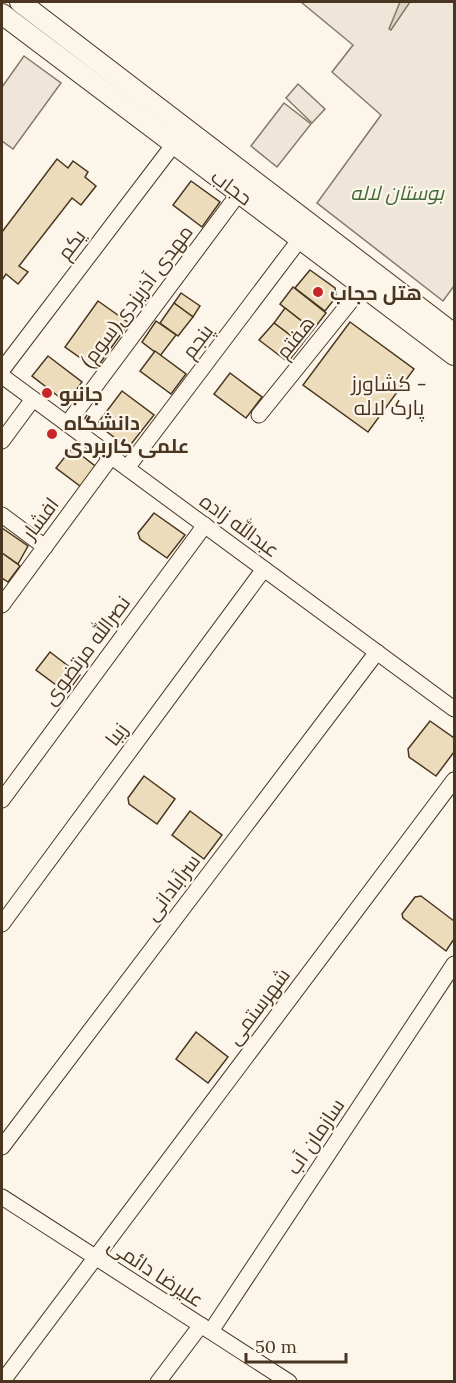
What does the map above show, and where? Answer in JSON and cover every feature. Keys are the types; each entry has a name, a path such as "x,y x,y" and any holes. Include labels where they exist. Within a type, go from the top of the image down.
{"main road":[{"path":"4,20 21,2"},
{"name":"حجاب","path":"21,2 91,56 180,136"},
{"name":"حجاب","path":"4,20 79,72 180,136 400,303 454,355"},
{"path":"79,72 91,56"},
{"name":"حجاب","path":"245,185 300,239 363,286 400,303 454,334"}],"street":[{"name":"یکم","path":"2,370 180,136"},
{"name":"مهدی آذریزدی(سوم)","path":"67,424 245,185"},
{"name":"پنجم","path":"127,468 300,239"},
{"name":"هفتم","path":"259,415 363,286"},
{"name":"عبدالله زاده","path":"2,376 454,709"},
{"path":"2,441 33,399"},
{"name":"افشار","path":"2,605 111,456"},
{"path":"2,515 45,547"},
{"name":"نصرالله مرتضوی","path":"2,800 205,525"},
{"name":"زیبا","path":"2,924 264,569"},
{"name":"سرآبادانی","path":"2,1148 377,652"},
{"name":"شهرستمی","path":"2,1381 454,780"},
{"name":"سازمان آب","path":"158,1382 206,1328 454,964"},
{"name":"علیرضا دائمی","path":"2,1197 289,1382"}],"green space":[{"name":"بوستان لاله","path":"301,2 454,2 454,286 443,301 317,203 381,115 332,72 353,45"},
{"path":"24,56 61,83 13,149 2,141 2,87"},
{"path":"298,84 325,109 312,123 286,98"},
{"path":"284,103 311,124 277,167 251,146"}],"shaded area":[{"path":"400,2 410,2 391,30 389,29"}],"building":[{"path":"57,159 68,168 73,161 88,172 85,177 96,186 81,205 72,198 19,266 28,272 18,284 6,274 2,280 2,232"},
{"path":"191,181 220,202 202,227 173,205"},
{"name":"هتل حجاب","path":"310,270 335,288 336,297 325,311 295,288"},
{"path":"293,287 326,313 313,330 280,304"},
{"path":"181,293 200,306 193,317 174,303"},
{"path":"98,301 129,323 96,369 65,347"},
{"path":"174,303 193,317 178,336 160,323"},
{"path":"285,308 313,330 302,344 274,323"},
{"path":"156,321 176,335 160,356 142,342"},
{"path":"350,322 414,369 368,432 303,385"},
{"path":"274,323 302,344 288,362 259,340"},
{"path":"155,351 186,374 171,394 140,371"},
{"path":"48,356 82,382 67,403 32,376"},
{"path":"230,373 262,397 246,418 214,394"},
{"path":"122,391 154,415 128,448 97,424"},
{"path":"72,448 99,469 84,489 56,468"},
{"path":"154,513 185,535 167,558 140,539 138,533"},
{"path":"2,528 28,546 18,564 2,553"},
{"path":"2,553 20,566 8,582 2,578"},
{"path":"50,652 80,675 67,693 36,670"},
{"path":"430,721 454,738 454,752 436,776 409,757 408,749"},
{"path":"144,776 175,799 157,824 129,804 128,798"},
{"path":"190,811 222,835 204,859 172,835"},
{"path":"421,896 454,921 454,939 446,951 403,918 402,914 415,897"},
{"path":"196,1032 228,1057 208,1083 176,1059"}],"place":[{"name":"هتل حجاب","path":"318,292"},
{"name":"جانبو","path":"47,393"},
{"name":"دانشگاه علمی کاربردی","path":"52,434"}],"district":[{"name":"کشاورز - پارک لاله","path":"389,395"}]}
